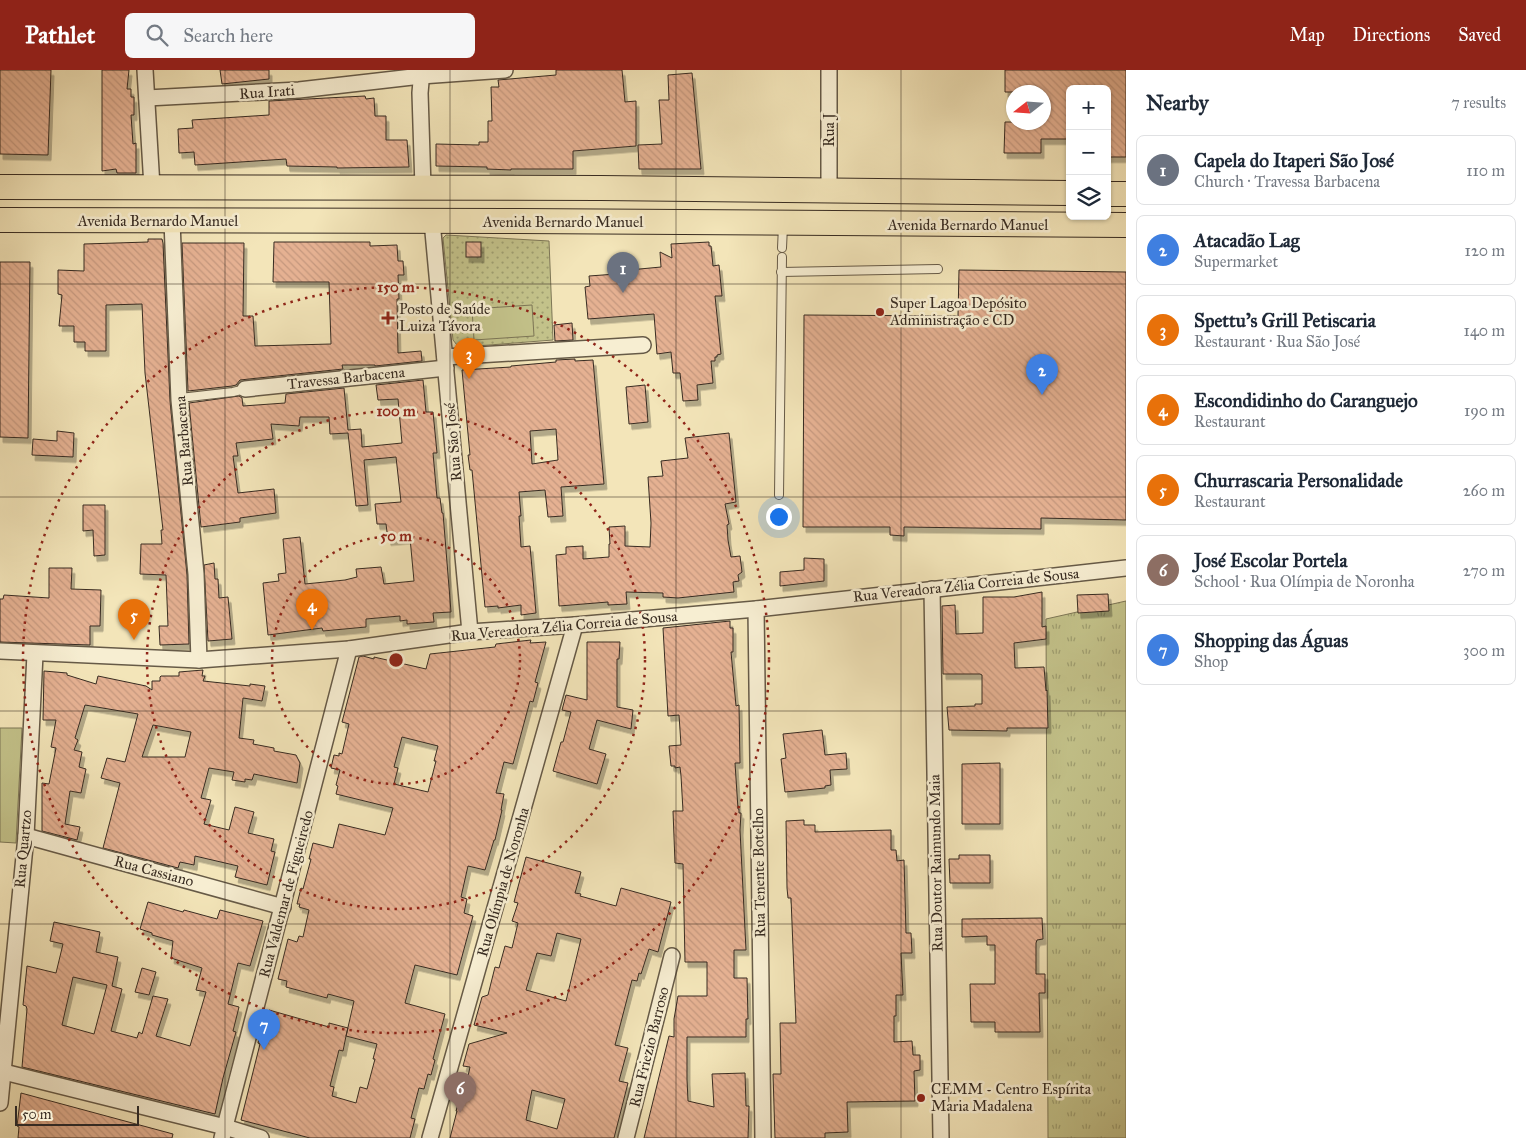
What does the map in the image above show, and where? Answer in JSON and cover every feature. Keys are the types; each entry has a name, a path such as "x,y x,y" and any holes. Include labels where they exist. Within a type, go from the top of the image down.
{"main road":[{"path":"0,187 634,188 1066,193"},
{"path":"600,222 601,188"},
{"path":"634,188 635,222"},
{"path":"1111,194 1126,194"},
{"name":"Avenida Bernardo Manuel","path":"0,220 1126,225"}],"street":[{"path":"145,70 152,187"},
{"name":"Rua Irati","path":"147,98 298,90 422,73 505,70"},
{"name":"Rua J","path":"828,70 829,190"},
{"path":"422,73 420,93 423,188"},
{"name":"Rua Barbacena","path":"172,221 180,398 196,574 199,660"},
{"name":"Rua São José","path":"432,221 470,632"},
{"name":"Travessa Barbacena","path":"245,389 446,362 644,345"},
{"name":"Rua Vereadora Zélia Correia de Sousa","path":"0,651 199,660 349,649 470,632 756,609 1126,568"},
{"name":"Rua Doutor Raimundo Maia","path":"932,589 941,1138"},
{"name":"Rua Tenente Botelho","path":"756,609 763,1138"},
{"name":"Rua Olímpia de Noronha","path":"430,1138 575,625"},
{"name":"Rua Valdemar de Figueiredo","path":"224,1132 349,649"},
{"name":"Rua Quartzo","path":"0,1103 26,836 35,654"},
{"name":"Rua Cassiano","path":"26,836 283,907"},
{"name":"Rua Friezio Barroso","path":"626,1138 672,956"},
{"path":"0,979 11,992"},
{"path":"2,1072 224,1132 260,1138"}],"lane":[{"path":"782,248 783,224"},
{"path":"779,495 782,257"},
{"path":"781,272 938,269"},
{"path":"180,398 245,389"}],"green space":[{"path":"446,235 549,241 553,340 464,347 457,345 453,340 443,238"},
{"path":"532,305 534,336 474,340 472,309"},
{"path":"1126,601 1126,1138 1048,1138 1046,619"},
{"path":"0,728 22,728 16,843 0,842"}],"building":[{"path":"0,70 51,70 48,155 0,154"},
{"path":"102,70 129,70 127,89 131,89 131,97 134,97 134,115 131,115 133,144 136,143 136,173 117,173 116,169 102,171"},
{"path":"220,70 269,70 269,79 222,84"},
{"path":"556,70 622,70 625,102 636,101 636,146 573,151 573,169 511,170 487,169 487,167 436,166 436,144 479,145 479,142 488,142 488,121 492,121 491,87 499,87 498,80 556,75"},
{"path":"1005,70 1126,70 1126,157 1111,157 1111,85 1066,85 1066,139 1041,139 1041,153 1004,153 1005,122 1006,130 1051,130 1051,85 1006,85 1005,92"},
{"path":"692,73 701,169 639,169 638,145 662,144 659,100 669,100 668,75"},
{"path":"365,96 366,99 374,98 375,116 386,116 386,140 407,140 409,167 337,168 287,166 286,159 195,165 194,152 179,153 178,129 193,128 192,120 269,115 269,101"},
{"path":"148,239 162,239 163,243 170,401 187,575 189,644 160,645 159,626 168,626 166,575 140,574 141,544 162,544 161,530 163,530 145,373 142,304 106,305 106,351 85,351 85,342 74,342 74,326 59,326 62,295 58,294 58,270 84,271 84,244 148,242"},
{"path":"274,242 370,242 370,246 397,245 398,261 403,261 404,275 398,275 398,353 421,351 422,361 375,366 342,365 343,369 240,380 236,385 232,386 188,391 182,243 244,243 243,316 253,316 255,346 331,344 329,282 273,282"},
{"path":"466,242 481,242 481,257 466,257"},
{"path":"709,242 713,266 719,265 722,296 715,296 721,354 715,357 715,361 711,361 713,383 697,385 698,400 683,401 680,373 673,373 671,352 657,354 654,314 588,319 585,287 590,286 589,276 630,273 629,270 661,267 660,252 672,258 671,244"},
{"path":"0,262 30,262 28,438 0,437"},
{"path":"959,270 1126,272 1126,520 1041,518 1041,529 904,527 904,536 890,535 890,527 803,527 804,315 958,316"},
{"path":"572,323 573,340 555,341 554,325"},
{"path":"556,360 593,360 604,484 561,487 563,516 548,517 545,490 519,492 521,547 530,546 536,613 521,615 521,605 498,608 498,606 485,607 472,470 470,470 468,455 470,455 462,370 511,367 556,362","holes":["556,429 558,460 532,464 530,431"]},
{"path":"423,380 426,412 433,412 437,453 433,453 437,498 440,498 443,513 451,612 433,613 434,622 407,624 407,620 400,621 400,616 366,619 366,627 323,631 322,628 268,635 263,583 279,581 278,574 286,573 283,539 300,537 305,584 345,580 357,577 356,569 381,567 384,584 414,581 410,538 388,540 386,524 377,524 375,504 401,502 396,457 364,460 368,505 356,506 348,433 330,434 329,417 300,417 299,426 271,424 273,439 236,443 238,456 233,456 238,493 274,489 276,513 240,518 240,522 201,527 189,403 239,396 242,398 243,406 285,403 286,394 344,388 348,430 361,429 362,447 402,443 398,399 378,400 376,385"},
{"path":"645,385 648,422 629,424 626,387"},
{"path":"57,431 74,433 73,457 32,455 33,439 57,441"},
{"path":"729,433 736,502 725,504 729,524 727,525 728,540 731,557 740,556 742,572 738,575 739,581 733,582 734,592 678,598 663,597 663,593 626,592 627,604 608,605 608,602 559,606 556,555 566,554 566,547 583,546 583,559 609,557 609,527 625,526 625,546 650,547 651,523 648,477 663,476 661,461 688,458 685,438"},
{"path":"83,505 105,505 105,555 94,556 93,530 83,531"},
{"path":"804,558 824,559 824,581 780,586 780,572 804,570"},
{"path":"214,563 215,579 218,579 219,598 228,597 232,639 208,641 204,565"},
{"path":"49,568 72,568 71,589 101,590 100,626 90,626 90,645 0,642 0,599 3,599 4,595 49,598"},
{"path":"1042,592 1042,627 1046,626 1046,639 1014,643 1015,668 1044,667 1048,728 1007,728 1007,731 949,730 947,707 982,704 982,675 943,674 942,606 955,605 956,634 983,633 983,597 1014,597"},
{"path":"1108,594 1109,611 1078,613 1077,595"},
{"path":"730,621 730,628 733,628 733,652 731,652 736,706 739,705 740,763 735,763 738,809 739,813 741,813 740,830 746,950 734,950 734,978 747,978 748,1019 746,1019 746,1037 687,1037 687,1079 688,1101 714,1107 712,1074 745,1073 746,1106 749,1106 748,1138 644,1138 669,1036 674,1037 674,1019 678,996 707,996 707,962 685,962 683,864 675,863 673,811 683,811 681,776 680,767 675,768 675,766 671,766 669,746 681,745 679,715 668,716 663,628"},
{"path":"531,640 530,643 546,642 535,682 538,683 533,702 530,701 513,764 504,762 496,793 504,794 502,810 485,870 468,866 461,897 467,899 464,913 473,916 457,975 415,965 405,1003 445,1014 433,1059 435,1060 431,1075 428,1074 424,1089 419,1088 411,1118 415,1119 410,1138 310,1138 241,1120 260,1044 258,1043 261,1029 264,1030 269,1010 329,1027 329,1023 348,1028 354,1001 328,994 327,998 286,987 287,981 278,979 288,939 297,942 299,936 303,937 309,910 299,907 300,904 297,904 311,859 309,859 313,843 333,848 339,824 385,835 393,808 336,794 340,770 331,768 334,755 339,756 339,753 342,754 349,724 342,722 359,657 363,656 374,659 374,657 426,669 430,654 495,647 496,644","holes":["402,737 438,746 428,792 394,784 398,768 394,767","346,1036 377,1044 367,1089 360,1087 356,1103 332,1096 334,1087 330,1086 339,1050 343,1051"]},
{"path":"587,642 620,642 619,659 617,659 617,707 633,710 631,729 597,720 589,749 606,754 597,784 553,771 571,712 562,710 566,695 587,700"},
{"path":"203,670 202,676 205,676 203,681 265,686 262,701 243,698 239,738 254,740 253,744 274,748 274,751 296,755 300,763 297,783 254,774 252,780 245,779 245,782 232,780 234,772 209,768 201,798 211,800 204,824 229,830 235,807 254,812 248,833 274,839 271,851 275,852 267,885 235,877 238,866 195,856 194,865 180,862 178,868 103,848 120,783 101,778 107,758 125,762 138,714 85,705 75,738 78,740 74,750 82,752 79,767 86,769 81,793 70,791 65,824 80,827 77,840 42,831 42,783 49,784 56,748 51,747 56,720 43,720 44,671 67,673 67,675 96,684 98,676 146,686 152,690 152,681 160,681 161,676 179,676 179,672","holes":["153,725 191,732 185,757 142,757"]},
{"path":"822,730 825,755 846,753 847,769 830,770 831,785 825,786 825,788 785,792 781,759 786,758 783,734"},
{"path":"1000,763 1000,824 962,824 962,764"},
{"path":"804,820 804,825 815,825 815,832 891,830 891,850 896,850 897,861 904,860 906,933 911,933 912,953 901,953 903,995 896,995 894,1042 912,1041 913,1055 920,1055 920,1070 914,1071 915,1101 847,1102 848,1132 825,1133 825,1138 775,1138 773,1074 781,1074 780,1023 796,1023 791,898 788,898 787,888 786,821"},
{"path":"959,855 990,855 990,883 950,883 949,859 959,859"},
{"path":"526,857 581,872 575,893 581,894 580,896 616,906 621,888 671,902 658,952 649,949 641,974 639,973 637,981 632,980 615,1045 628,1048 619,1081 628,1083 614,1138 450,1138 461,1094 464,1095 470,1067 463,1066 469,1044 507,1033 474,1025 482,997 488,995 495,967 499,968 505,946 512,948 518,923 512,921 518,903 514,902","holes":["557,933 581,939 566,1001 526,990 537,953 551,956","532,1090 565,1099 557,1129 526,1120"]},
{"path":"148,902 217,919 220,910 263,921 250,966 238,963 228,1004 239,1007 233,1031 236,1032 215,1114 22,1067 27,1009 23,1005 27,966 56,973 63,944 50,941 54,922 100,932 96,952 118,957 112,986 122,989 111,1031 137,1038 139,1032 142,1034 153,996 168,999 156,1036 190,1046 206,992 196,990 202,968 171,958 173,941 152,935 152,933 140,929","holes":["73,977 107,985 94,1034 62,1025"]},
{"path":"1042,918 1043,939 1037,940 1036,943 1036,974 1045,974 1045,993 1039,993 1040,1032 995,1032 995,1022 971,1022 970,984 995,984 995,945 987,945 987,936 962,937 962,919"},
{"path":"142,968 156,972 149,995 135,992"},
{"path":"21,1093 173,1134 172,1138 18,1138 19,1127 17,1126"}],"place":[{"name":"Capela do Itaperi São José","path":"623,293"},
{"name":"Super Lagoa Depósito Administração e CD","path":"880,312"},
{"name":"Posto de Saúde Luiza Távora","path":"388,318"},
{"name":"Spettu's Grill Petiscaria","path":"469,379"},
{"name":"Atacadão Lag","path":"1042,395"},
{"name":"Escondidinho do Caranguejo","path":"312,630"},
{"name":"Churrascaria Personalidade","path":"134,640"},
{"name":"Shopping das Águas","path":"264,1050"},
{"name":"CEMM - Centro Espírita Maria Madalena","path":"921,1098"},
{"name":"José Escolar Portela","path":"460,1113"}]}
